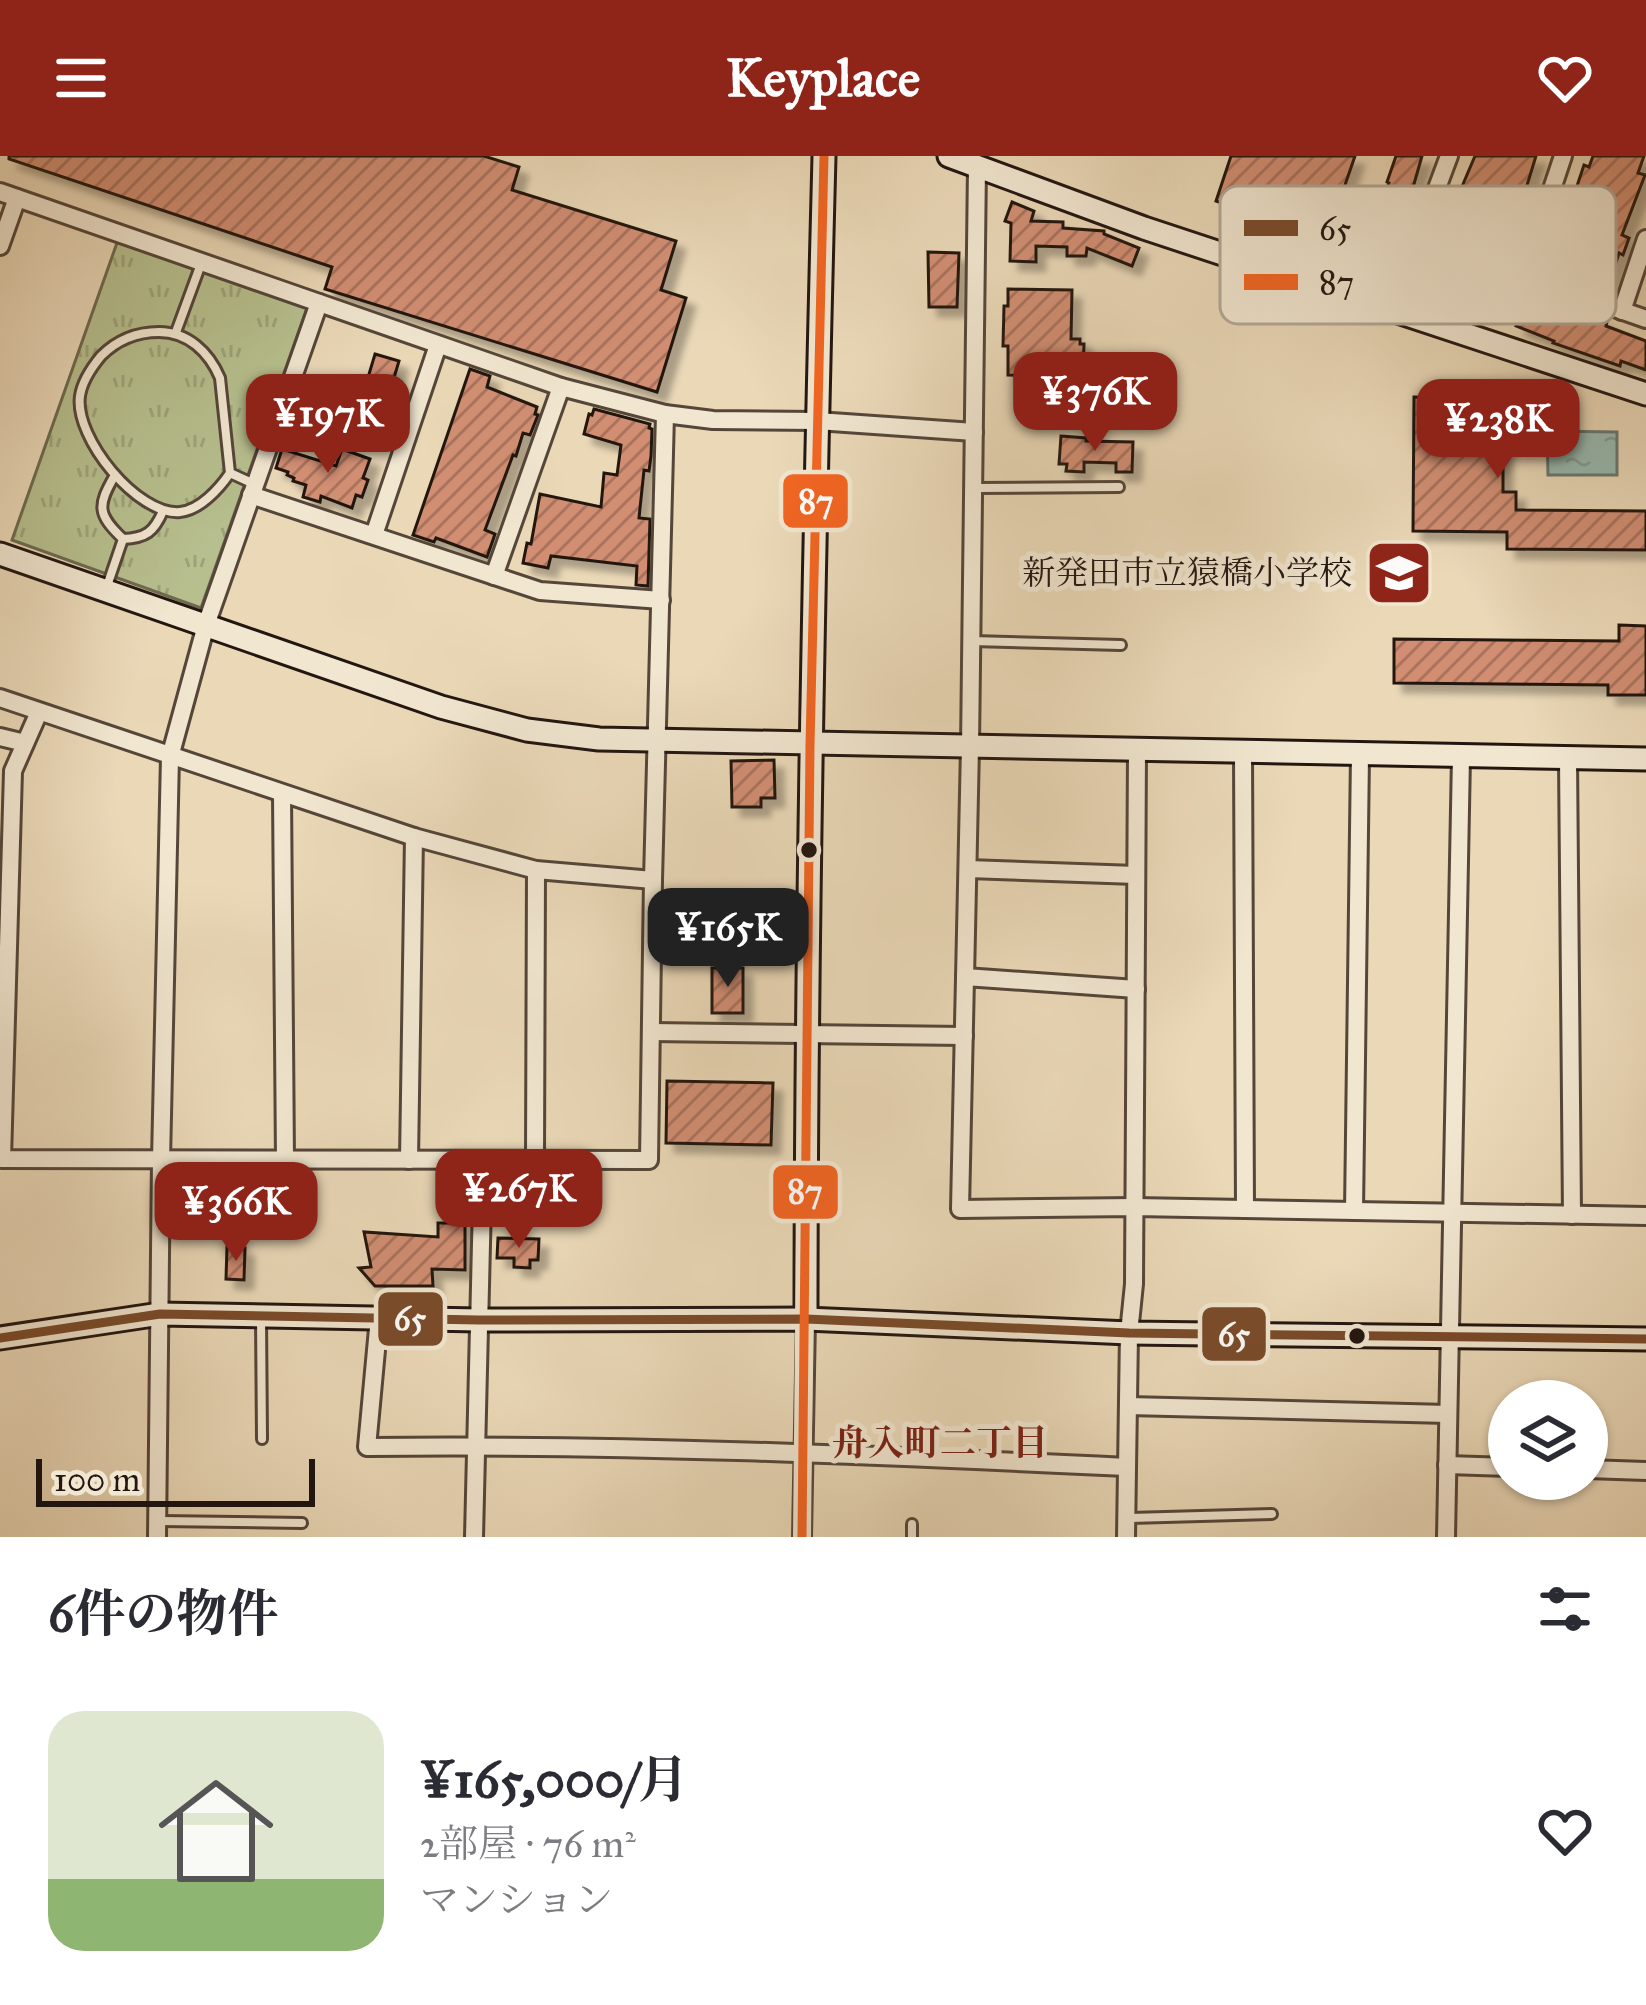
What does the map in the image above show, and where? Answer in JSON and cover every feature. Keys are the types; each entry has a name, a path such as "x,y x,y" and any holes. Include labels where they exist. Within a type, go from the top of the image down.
{"street":[{"path":"802,1537 810,745 824,156"},
{"path":"950,156 1220,253"},
{"path":"1438,186 1449,156"},
{"path":"1553,186 1563,156"},
{"path":"976,166 960,1209 1135,1207 1646,1216"},
{"path":"0,245 8,195 561,387 665,415 974,432"},
{"path":"1622,311 1646,239"},
{"path":"157,1529 170,757 206,626 319,303"},
{"path":"1616,309 1646,319"},
{"path":"1434,324 1646,394"},
{"path":"374,536 438,345"},
{"path":"494,576 561,387"},
{"path":"39,712 13,771 2,1159 650,1160 652,880 665,415"},
{"path":"253,490 540,591 661,600"},
{"path":"0,554 441,707 527,730 599,739 1646,759"},
{"path":"0,698 414,837 536,870 652,880"},
{"path":"0,737 26,743"},
{"path":"1126,1527 1135,1284 1137,751"},
{"path":"1243,753 1245,1209"},
{"path":"1354,1211 1360,754"},
{"path":"1446,1537 1461,757"},
{"path":"1568,758 1571,1215"},
{"path":"282,794 285,1160"},
{"path":"409,1160 414,837"},
{"path":"968,869 1136,875"},
{"path":"535,1160 536,870"},
{"path":"965,977 1136,988"},
{"path":"651,1032 964,1036"},
{"path":"474,1537 483,1160"},
{"path":"0,1338 160,1314 806,1319 1130,1333 1646,1340"},
{"path":"379,1318 367,1448 804,1451 1127,1467"},
{"path":"1128,1406 1448,1414"},
{"path":"1447,1465 1488,1466"},
{"path":"1608,1470 1646,1471"}],"lane":[{"path":"176,332 202,263"},
{"path":"142,332 176,332 201,350 220,378 230,473 199,504 179,512 163,511 115,475 99,456 81,416 80,397 98,359 122,340 142,332"},
{"path":"230,473 253,490"},
{"path":"115,475 101,499 102,511 105,522 123,539"},
{"path":"973,488 1119,487"},
{"path":"123,539 147,536 163,511"},
{"path":"106,590 123,539"},
{"path":"972,641 1121,645"},
{"path":"261,1316 262,1439"},
{"path":"1126,1527 1272,1514"},
{"path":"157,1529 302,1523"},
{"path":"912,1525 912,1537"}],"green space":[{"path":"118,240 307,308 201,608 12,540"}],"water":[{"path":"1547,431 1617,432 1617,475 1548,475"}],"building":[{"path":"9,156 484,156 519,167 512,190 676,241 661,290 686,298 657,392 325,289 332,267"},
{"path":"1231,156 1355,156 1345,186 1221,186"},
{"path":"1396,156 1422,156 1413,186 1388,186"},
{"path":"1475,156 1536,156 1527,186 1462,186"},
{"path":"1593,156 1644,156 1638,173 1645,175 1622,235 1629,238 1616,263 1616,186 1577,186 1584,165 1589,167"},
{"path":"1012,202 1034,211 1031,221 1104,231 1139,248 1132,266 1087,248 1086,256 1067,256 1067,247 1036,246 1036,262 1010,261 1011,223 1005,221"},
{"path":"928,252 959,253 957,307 929,307"},
{"path":"1008,289 1072,290 1071,339 1084,344 1083,377 1008,375 1008,346 1003,346"},
{"path":"1606,324 1646,341 1646,370 1621,361 1620,366 1516,326"},
{"path":"375,354 399,361 382,418 358,411"},
{"path":"470,369 490,376 487,387 537,407 538,415 530,435 523,433 485,530 495,534 487,557 436,538 434,542 413,535"},
{"path":"1414,397 1566,401 1566,418 1503,418 1503,492 1516,492 1516,510 1646,511 1646,550 1507,549 1507,532 1413,531"},
{"path":"307,398 351,413 344,434 299,419"},
{"path":"594,409 650,424 652,429 639,518 650,519 648,586 636,585 637,566 551,556 548,568 523,563 540,494 601,507 604,473 617,475 621,445 584,434"},
{"path":"1061,436 1133,442 1132,472 1116,472 1116,463 1084,462 1084,472 1066,471 1067,464 1059,464"},
{"path":"282,449 336,466 342,449 370,459 362,497 356,495 352,508 321,496 320,502 303,497 306,485 276,468"},
{"path":"1619,625 1646,626 1646,695 1608,695 1608,685 1394,683 1394,639 1619,641"},
{"path":"774,760 775,798 761,798 761,807 732,807 731,761"},
{"path":"712,968 743,968 743,1013 712,1013"},
{"path":"667,1081 773,1083 771,1145 666,1143"},
{"path":"438,1223 465,1223 465,1270 432,1269 433,1286 375,1286 359,1268 371,1267 364,1232 438,1237"},
{"path":"498,1238 539,1239 538,1260 530,1260 530,1268 514,1267 514,1258 497,1258"},
{"path":"227,1247 245,1248 244,1280 226,1279"}],"transit line":[{"name":"87","path":"802,1537 810,745 824,156"},
{"name":"65","path":"0,1338 160,1314 806,1319 1129,1333 1646,1339"}],"place":[{"name":"新発田市立猿橋小学校","path":"1399,573"}],"district":[{"name":"舟入町二丁目","path":"940,1443"}]}
